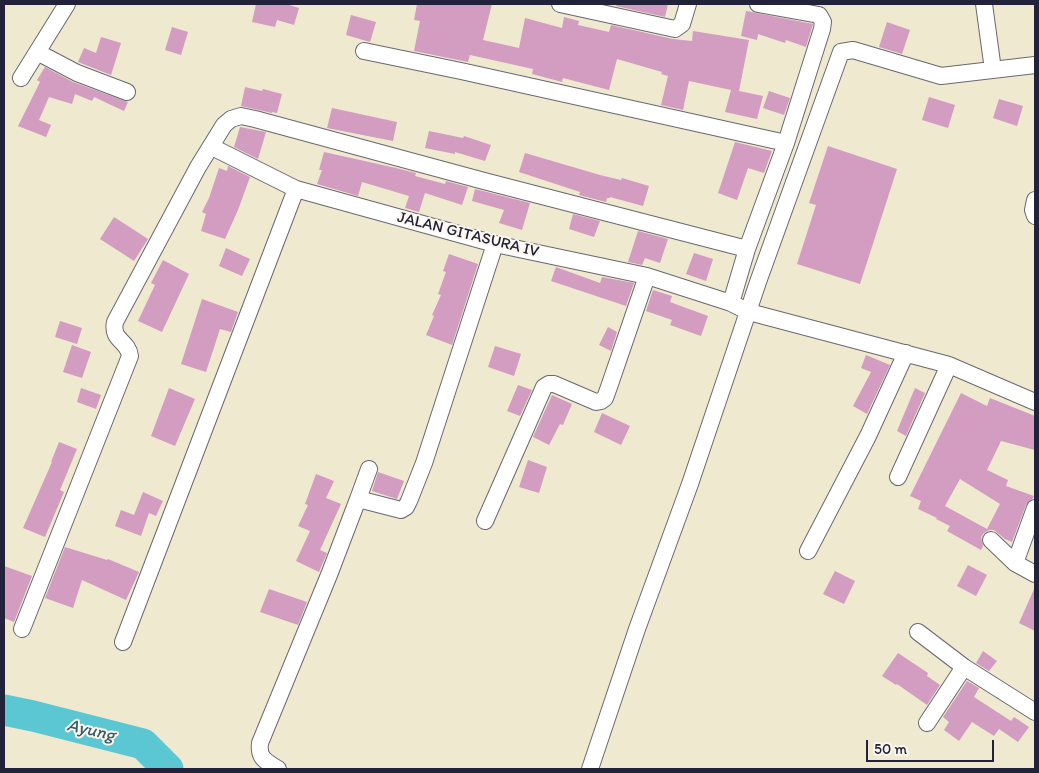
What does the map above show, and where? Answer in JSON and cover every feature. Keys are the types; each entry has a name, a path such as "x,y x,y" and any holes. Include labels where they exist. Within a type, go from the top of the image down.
{"street":[{"path":"21,78 66,4"},
{"path":"560,4 675,30 679,28 684,18 688,4"},
{"path":"731,303 747,249 786,142 822,29 819,15 758,4"},
{"path":"984,4 993,70"},
{"path":"590,769 637,629 690,484 758,282 841,52 853,50 941,76 1035,65"},
{"path":"37,52 77,73 127,92"},
{"path":"364,52 461,71 786,142"},
{"path":"22,629 130,356 128,349 115,335 113,329 115,322 198,167 224,125 231,119 241,116 255,118 484,181 747,249"},
{"name":"JALAN GITASURA IV","path":"212,147 296,189 495,244 646,276 731,303 748,312 949,365 1035,402"},
{"path":"123,642 296,189"},
{"path":"1035,200 1033,210 1035,216"},
{"path":"358,499 401,510 406,507 424,463 495,244"},
{"path":"485,521 544,387 548,384 554,384 596,402 604,398 612,381 646,276"},
{"path":"808,551 868,436 906,353"},
{"path":"898,477 949,365"},
{"path":"278,769 262,758 259,752 260,743 329,575 369,469"},
{"path":"1015,563 1035,508"},
{"path":"991,540 1015,563 1035,574"},
{"path":"918,632 964,667 1035,712"},
{"path":"928,723 964,667"}],"building":[{"path":"256,4 286,4 299,8 294,25 277,20 275,27 252,22"},
{"path":"417,4 492,4 483,40 519,48 525,18 562,28 564,17 579,21 578,25 609,32 611,25 673,39 692,41 693,31 749,40 739,91 763,96 757,119 725,112 731,90 689,81 683,110 661,105 668,76 661,74 662,72 617,59 609,90 563,78 562,82 532,74 533,69 470,55 468,62 414,51 420,21 414,20"},
{"path":"617,4 668,4 665,17 616,6"},
{"path":"746,11 813,24 806,47 786,40 785,43 758,34 757,40 741,36"},
{"path":"351,15 376,22 370,42 346,35"},
{"path":"887,22 910,30 902,54 879,47"},
{"path":"172,27 188,32 181,55 165,50"},
{"path":"101,37 121,43 111,75 78,62 84,48 96,53"},
{"path":"45,67 73,82 128,102 124,111 94,97 92,101 75,94 72,104 49,97 39,120 51,125 46,137 18,126 40,82 37,80"},
{"path":"245,87 282,94 277,113 241,106"},
{"path":"769,91 790,98 784,115 763,108"},
{"path":"929,97 955,105 948,128 922,120"},
{"path":"999,99 1023,106 1017,126 993,118"},
{"path":"332,108 397,122 393,141 327,128"},
{"path":"240,127 266,132 258,159 234,147"},
{"path":"429,131 463,138 464,136 491,145 485,161 455,152 455,154 425,148"},
{"path":"735,142 772,151 764,173 748,168 737,200 718,193"},
{"path":"828,146 897,169 860,284 797,264 816,205 809,203"},
{"path":"324,152 416,173 415,176 445,184 446,181 468,187 462,205 425,193 419,212 405,208 409,196 362,182 358,196 317,184 322,170 319,170"},
{"path":"525,153 600,175 621,180 622,178 649,186 643,206 610,197 607,198 606,202 579,195 580,192 519,172"},
{"path":"228,166 250,177 225,239 201,231 206,214 202,212 219,168 227,171"},
{"path":"475,189 530,203 522,230 499,223 504,210 472,201"},
{"path":"573,214 600,221 594,237 569,229"},
{"path":"114,217 148,239 134,261 100,239"},
{"path":"638,231 668,239 660,263 645,258 642,265 628,262"},
{"path":"226,248 250,259 242,276 219,266"},
{"path":"694,253 713,259 706,281 686,274"},
{"path":"449,254 478,264 452,345 426,335 441,295 438,294 446,272 443,271"},
{"path":"163,260 189,274 162,332 138,321 155,285 151,283"},
{"path":"556,267 600,283 602,277 634,283 626,306 551,281"},
{"path":"653,290 672,296 670,302 708,316 701,336 670,325 672,320 646,311"},
{"path":"202,299 238,312 231,332 220,329 206,372 181,364"},
{"path":"60,321 82,328 77,344 55,337"},
{"path":"608,327 617,332 611,351 599,345"},
{"path":"72,345 91,352 82,378 63,372"},
{"path":"495,346 521,354 514,376 488,367"},
{"path":"866,355 890,365 867,414 853,406 871,372 861,368"},
{"path":"518,385 532,390 520,416 507,411"},
{"path":"81,388 101,395 96,409 77,402"},
{"path":"169,388 195,399 175,446 151,436"},
{"path":"915,388 925,393 906,436 897,431"},
{"path":"961,393 987,406 990,398 1035,416 1035,450 1001,441 987,470 1008,480 1006,486 1034,496 1026,505 1012,542 994,530 989,530 981,537 983,546 981,550 947,531 950,526 918,509 921,501 910,496","holes":["960,479 1000,504 987,529 945,506"]},
{"path":"552,395 572,404 563,425 560,424 549,445 533,437"},
{"path":"602,413 630,426 621,445 594,432"},
{"path":"59,442 77,449 60,490 64,492 45,537 23,528"},
{"path":"528,460 547,467 539,493 519,487"},
{"path":"378,472 404,481 397,499 372,491"},
{"path":"316,474 334,481 326,498 341,504 320,550 327,553 319,572 296,561 310,531 298,526 308,505 305,504"},
{"path":"143,492 163,501 156,516 149,513 141,536 115,526 121,510 134,515"},
{"path":"65,547 108,559 139,572 126,600 82,580 73,608 45,598"},
{"path":"968,565 987,575 976,596 957,586"},
{"path":"4,566 32,576 14,622 4,618"},
{"path":"835,571 855,581 844,604 823,594"},
{"path":"1035,587 1035,631 1019,623"},
{"path":"269,589 307,602 298,625 260,612"},
{"path":"983,651 997,661 989,671 976,663"},
{"path":"898,653 928,673 927,676 940,685 927,705 882,676"},
{"path":"967,681 979,688 974,697 1011,721 1014,717 1029,727 1018,742 999,729 994,736 972,722 959,741 944,730 949,722 943,717"}],"waterway":[{"name":"Ayung","path":"4,710 143,744 168,769"}]}
